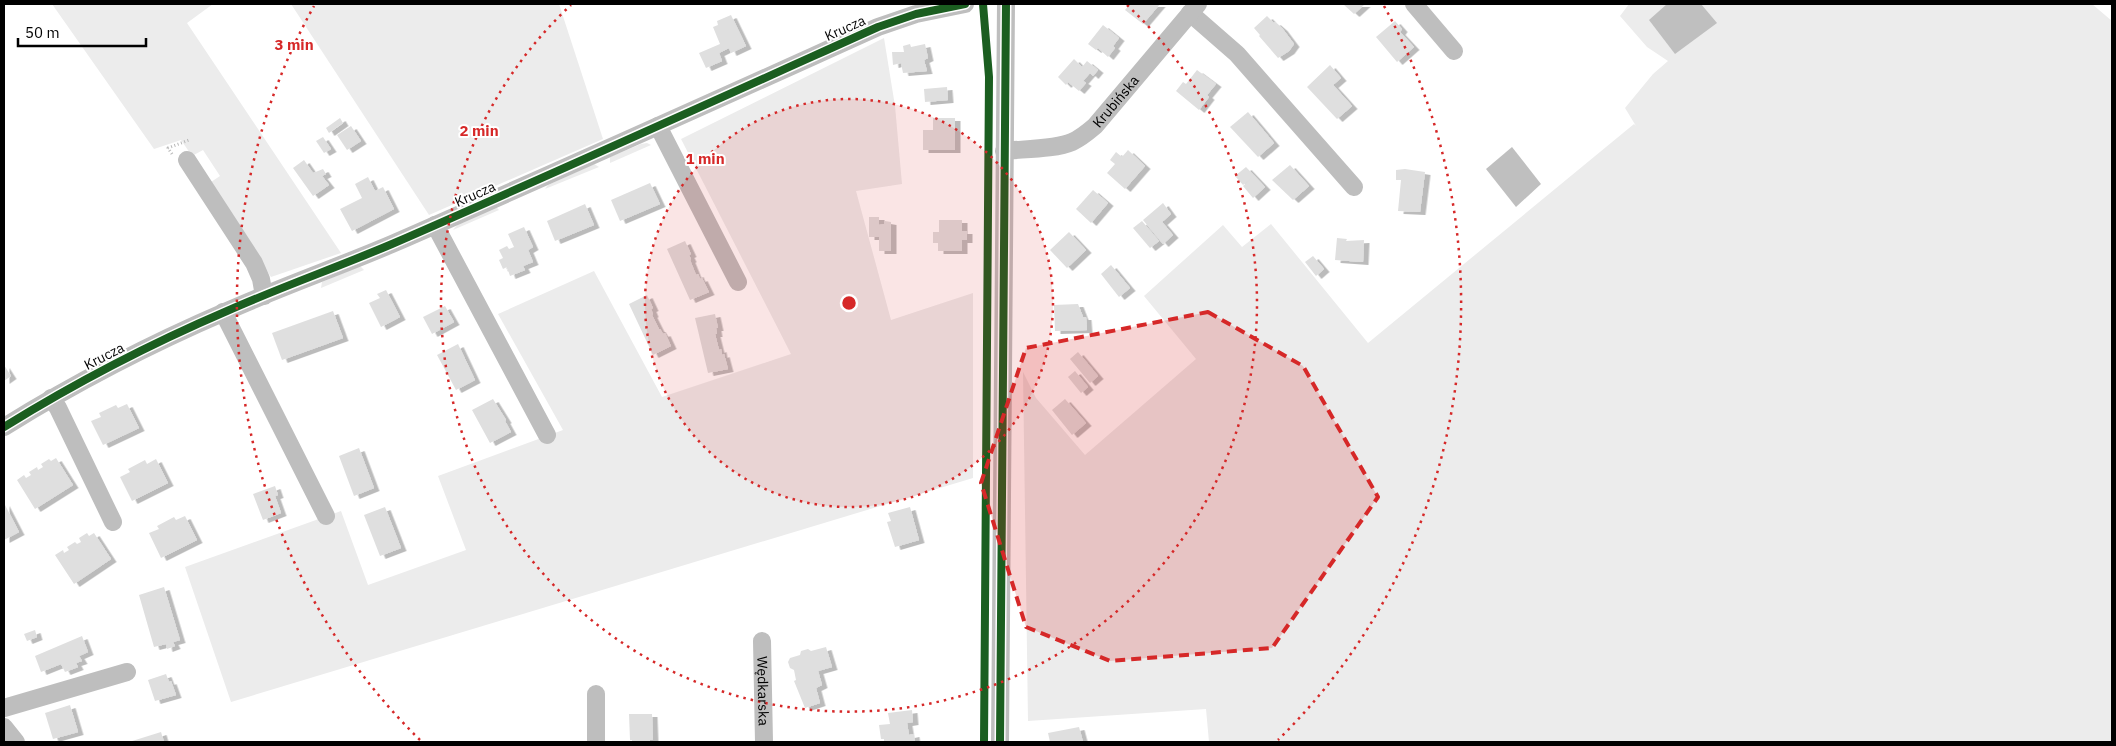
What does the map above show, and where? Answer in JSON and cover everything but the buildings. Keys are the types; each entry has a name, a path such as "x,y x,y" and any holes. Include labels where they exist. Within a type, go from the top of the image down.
{"street":[{"name":"Krucza","path":"4,427 50,398 223,312 435,226 878,27 916,14 965,4"},
{"path":"1000,742 1006,4"},
{"path":"1414,4 1454,51"},
{"path":"1194,9 1237,54 1354,187"},
{"name":"Krubińska","path":"1004,151 1070,144 1083,136 1095,126 1194,9"},
{"path":"658,126 738,282"},
{"path":"187,160 254,262 264,296"},
{"path":"435,226 547,435"},
{"path":"223,312 326,516"},
{"path":"50,398 58,408 113,522"},
{"name":"Wędkarska","path":"762,641 764,742"},
{"path":"4,708 127,672"},
{"path":"596,694 596,742"},
{"path":"4,727 16,742"}],"highlighted area":[{"path":"1208,312 1303,366 1378,497 1272,648 1110,661 1026,627 981,483 1026,348"}],"shaded area":[{"path":"52,4 213,4 187,23 341,253 271,277 208,184 220,176 203,150 192,156 181,140 154,149"},
{"path":"291,4 559,4 603,139 429,215"},
{"path":"1629,4 2092,4 2112,21 2112,742 1209,742 1206,709 1028,721 1023,372 1036,398 1085,455 1196,359 1144,296 1223,225 1242,247 1271,224 1368,343 1634,124 1636,126 1625,108 1653,74 1668,61 1647,47 1620,16"},
{"path":"1667,4 1701,4 1717,23 1675,54 1649,20"},
{"path":"884,38 895,106 902,184 856,191 891,320 973,293 973,478 231,702 185,567 341,511 368,585 466,550 438,476 563,430 498,314 594,271 662,397 791,354 681,139"},
{"path":"647,143 651,145 610,163 610,157"},
{"path":"1512,147 1541,184 1516,207 1486,169"},
{"path":"594,164 599,167 545,189 548,185"},
{"path":"496,207 499,210 453,230 459,223"},
{"path":"360,266 364,270 321,288 322,282"}],"cycle path":[{"path":"4,427 85,380 198,324 392,244 878,27 916,14 965,4"},
{"path":"983,4 989,77 984,742"},
{"path":"1000,742 1006,4"}]}
